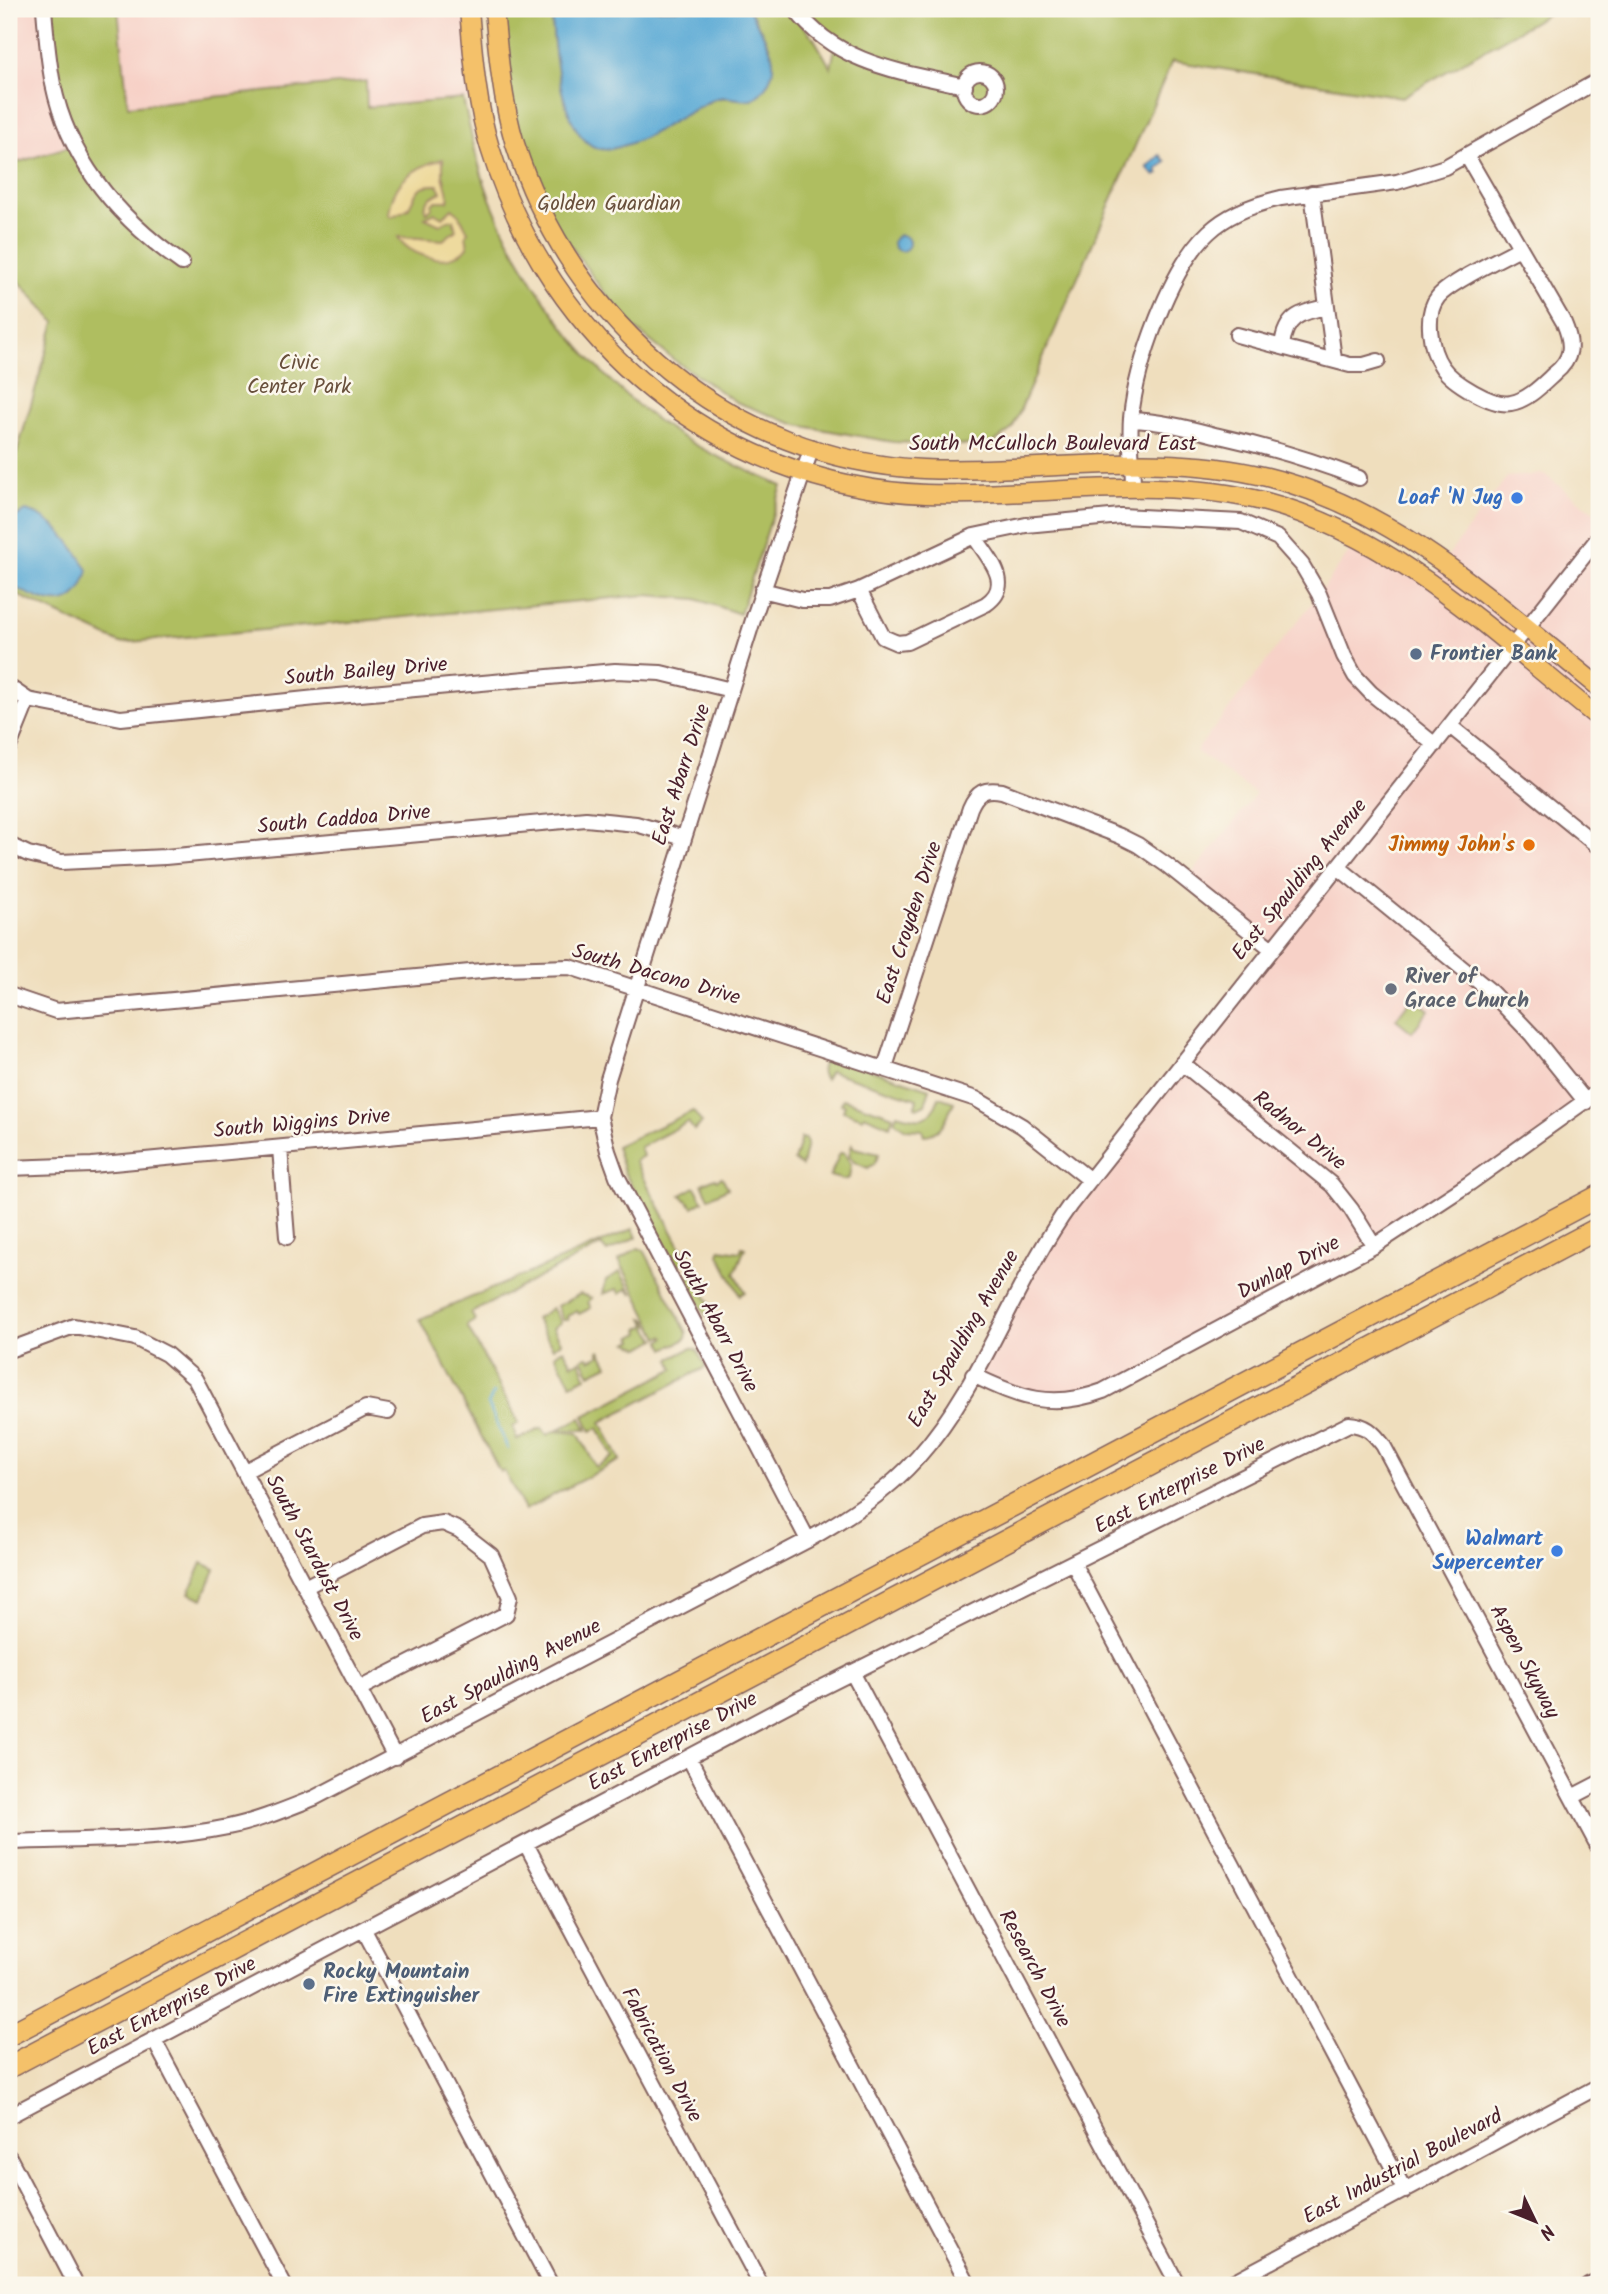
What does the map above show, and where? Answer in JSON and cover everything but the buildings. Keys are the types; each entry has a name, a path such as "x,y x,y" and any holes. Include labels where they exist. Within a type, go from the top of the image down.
{"highway":[{"path":"9,2035 1599,1196"},
{"path":"9,2067 1599,1228"}],"main road":[{"name":"South McCulloch Boulevard East","path":"469,9 477,90 490,146 517,218 558,289 598,341 624,368 688,416 769,459 867,488 924,494 982,494 1133,487 1192,490 1250,499 1287,509 1331,525 1405,565 1599,718"},
{"name":"South McCulloch Boulevard East","path":"494,9 506,106 519,154 539,207 585,283 630,338 685,384 753,424 812,447 872,463 926,469 1133,463 1195,465 1255,474 1295,485 1342,502 1419,544 1599,687"}],"street":[{"path":"44,9 53,86 66,127 85,164 105,194 131,223 181,263"},
{"path":"795,9 813,30 835,47 858,59 898,72 965,86"},
{"path":"1133,487 1131,419 1136,386 1150,341 1180,271 1193,250 1210,232 1245,209 1281,198 1397,182 1445,167 1599,80"},
{"path":"1467,156 1564,323 1572,348 1560,369 1533,393 1512,403 1492,402 1452,378 1443,369 1433,343 1430,309 1442,292 1520,248"},
{"path":"1312,193 1334,359"},
{"path":"1282,346 1283,333 1288,323 1310,310 1327,307"},
{"path":"1237,335 1350,365 1378,361"},
{"path":"1131,419 1172,424 1250,443 1359,478"},
{"name":"East Abarr Drive","path":"600,1117 608,1079 762,590 812,447"},
{"path":"762,590 802,600 822,601 859,590 974,536 1026,525 1121,516 1241,522 1278,538 1301,565 1319,594 1355,676 1371,693 1435,746"},
{"path":"859,590 883,637 892,642 907,642 986,604 997,596 1000,590 999,579 974,536"},
{"name":"East Spaulding Avenue","path":"9,1842 147,1838 229,1827 259,1819 314,1798 808,1540 865,1505 903,1473 942,1426 973,1375 1043,1245 1090,1180 1599,537"},
{"name":"South Bailey Drive","path":"9,687 28,700 121,718 640,670 682,677 731,691"},
{"path":"9,747 28,700"},
{"path":"1450,726 1599,847"},
{"name":"East Croyden Drive","path":"885,1068 970,808 978,793 985,790 1002,791 1129,841 1168,866 1272,949"},
{"name":"South Caddoa Drive","path":"9,845 28,854 61,862 178,855 586,819 636,824 684,838"},
{"path":"1338,867 1489,990 1532,1035 1586,1102"},
{"name":"South Dacono Drive","path":"9,995 56,1011 502,969 570,967 951,1089 990,1106 1022,1126 1090,1180"},
{"name":"Radnor Drive","path":"1182,1063 1332,1185 1374,1246"},
{"name":"Dunlap Drive","path":"973,1375 1000,1388 1044,1401 1083,1398 1103,1391 1374,1246 1447,1199 1599,1091"},
{"name":"South Wiggins Drive","path":"9,1168 92,1165 600,1117"},
{"name":"South Abarr Drive","path":"600,1117 608,1152 626,1194 808,1540"},
{"path":"280,1148 287,1237"},
{"name":"South Stardust Drive","path":"9,1350 74,1326 135,1338 166,1354 195,1379 395,1757"},
{"path":"244,1471 366,1408 388,1412"},
{"name":"East Enterprise Drive","path":"9,2116 852,1672 1200,1501 1338,1428 1349,1424 1365,1427"},
{"name":"Aspen Skyway","path":"1365,1427 1373,1432 1391,1458 1599,1848"},
{"path":"305,1587 422,1526 443,1523 458,1530 491,1555 510,1597 506,1614 359,1689"},
{"path":"1073,1563 1405,2190"},
{"name":"Research Drive","path":"852,1672 1178,2285"},
{"path":"689,1758 969,2285"},
{"path":"1572,1797 1599,1783"},
{"name":"Fabrication Drive","path":"526,1844 761,2285"},
{"path":"364,1930 551,2285"},
{"path":"154,2040 284,2285"},
{"name":"East Industrial Boulevard","path":"1227,2285 1599,2086"},
{"path":"9,2157 76,2285"},
{"path":"1588,2285 1599,2280"}],"shaded area":[{"path":"9,9 44,9 74,145 9,165"},
{"path":"118,9 469,9 479,98 366,107 365,81 128,106"},
{"path":"1544,474 1599,516 1599,1091 1457,1192 1103,1391 1063,1401 973,1375 1034,1260 1271,949 1186,881 1256,794 1196,751 1359,539 1428,582 1507,477"}],"green space":[{"name":"Civic Center Park","path":"44,9 118,9 128,106 366,81 367,107 463,99 491,201 506,235 544,301 567,332 592,361 647,413 702,449 782,486 740,614 696,599 646,595 120,643 9,591 9,480 55,322 9,270 9,165 74,145 66,126"},
{"name":"Golden Guardian","path":"501,9 552,9 556,60 570,109 584,138 592,145 604,148 636,140 715,99 752,99 770,47 749,9 788,9 813,37 831,68 835,47 805,14 810,9 1556,9 1402,97 1172,61 1012,429 989,446 893,442 797,425 736,402 674,360 633,327 600,287 549,215 520,147 506,82"},
{"path":"1413,997 1429,1010 1412,1032 1396,1019"},
{"path":"826,1055 930,1089 925,1104 917,1108 917,1099 830,1071 825,1079 821,1071"},
{"path":"939,1097 954,1102 944,1123 936,1131 924,1135 922,1130 906,1129 894,1121 897,1114 918,1119 928,1116"},
{"path":"843,1099 893,1116 890,1126 864,1115 863,1118 843,1111"},
{"path":"693,1111 702,1123 694,1130 688,1122 640,1147 643,1156 635,1161 682,1250 690,1248 688,1259 677,1266 624,1172 616,1146"},
{"path":"801,1138 807,1143 802,1166 794,1161"},
{"path":"852,1145 854,1148 879,1154 875,1163 868,1168 854,1162 849,1155"},
{"path":"840,1153 844,1153 851,1164 849,1178 844,1180 830,1176"},
{"path":"722,1177 728,1188 709,1198 702,1184"},
{"path":"695,1187 703,1201 693,1207 681,1195"},
{"path":"633,1229 637,1237 607,1252 601,1245 471,1313 475,1320 467,1326 519,1423 513,1427 517,1440 542,1428 547,1435 554,1431 578,1433 596,1467 613,1457 598,1428 591,1431 584,1416 674,1369 670,1359 691,1348 697,1350 706,1367 601,1422 620,1460 525,1510 504,1471 500,1472 420,1319"},
{"path":"742,1247 745,1248 735,1273 745,1292 740,1295 719,1255 720,1249 740,1252"},
{"path":"638,1248 644,1250 687,1333 686,1339 665,1349 661,1341 665,1338 659,1338 619,1260"},
{"path":"620,1272 633,1294 627,1289 620,1293 617,1289 603,1294 606,1280"},
{"path":"696,1274 706,1279 699,1284 714,1312 706,1316 684,1279"},
{"path":"580,1294 592,1298 588,1302 591,1308 579,1314 577,1311 567,1316 568,1320 563,1320 557,1306"},
{"path":"552,1308 561,1322 553,1328 561,1342 553,1348 536,1319"},
{"path":"643,1318 656,1339 641,1348 628,1343 640,1333 639,1329 647,1325"},
{"path":"564,1350 572,1364 580,1361 586,1377 571,1384 555,1355"},
{"path":"600,1350 608,1365 590,1374 582,1359 588,1357 590,1360 600,1355"},
{"path":"581,1418 587,1430 557,1430"},
{"path":"202,1563 215,1569 203,1599 189,1593"}],"sand":[{"path":"443,159 448,201 436,201 426,212 427,202 441,192 438,185 425,186 418,190 408,209 391,217 391,203 399,185 422,166"},
{"path":"452,208 458,213 468,232 468,247 459,254 443,259 426,256 410,249 398,237 443,240 456,230 453,220 440,225 425,218 435,213 443,217"}],"water":[{"path":"552,9 749,9 772,54 772,73 762,92 755,97 712,100 637,141 611,149 594,147 581,135 570,117 563,94 557,69"},
{"path":"1160,155 1166,162 1157,170 1159,174 1155,176 1147,167"},
{"path":"898,235 904,235 909,243 907,249 898,251 893,246 893,240"},
{"path":"26,511 46,519 54,526 70,542 88,570 83,586 67,601 46,600 9,585 9,526 15,517"}],"waterway":[{"path":"494,1393 488,1404 508,1449"}],"place":[{"name":"Loaf 'N Jug","path":"1517,498"},
{"name":"Frontier Bank","path":"1416,654"},
{"name":"Jimmy John's","path":"1529,845"},
{"name":"River of Grace Church","path":"1391,989"},
{"name":"Walmart Supercenter","path":"1557,1551"},
{"name":"Rocky Mountain Fire Extinguisher","path":"309,1984"}]}
